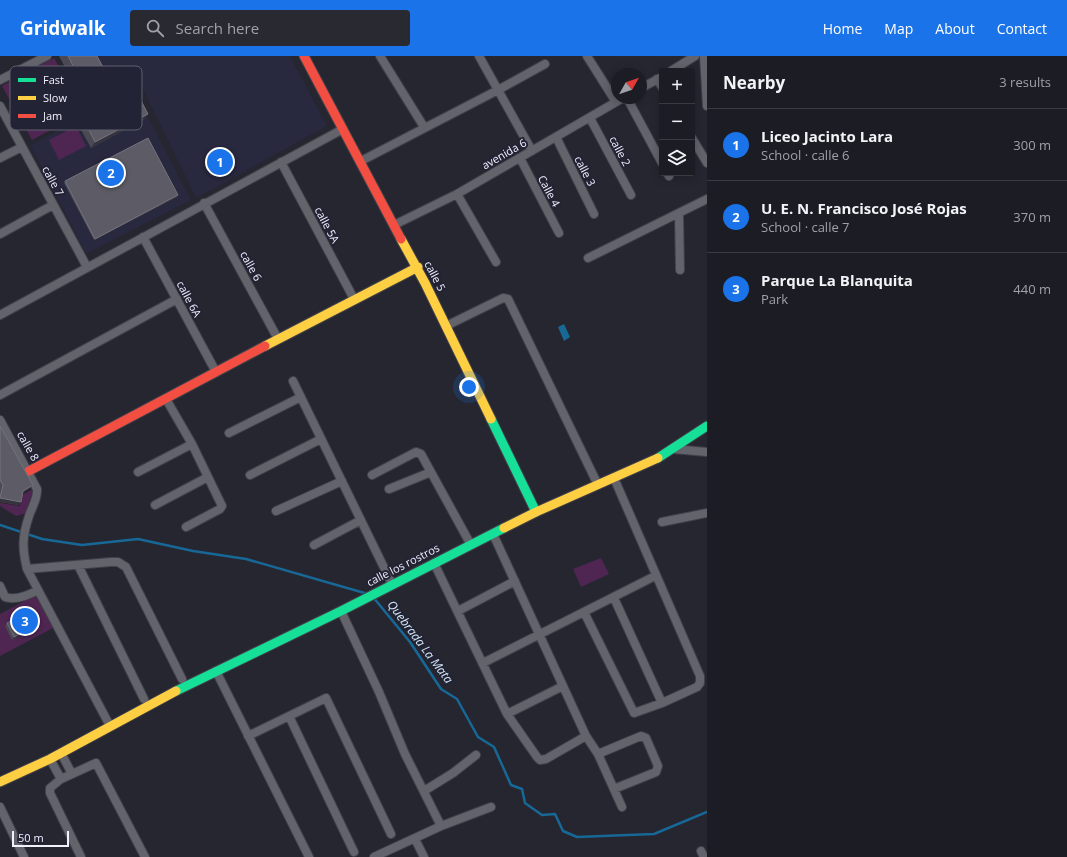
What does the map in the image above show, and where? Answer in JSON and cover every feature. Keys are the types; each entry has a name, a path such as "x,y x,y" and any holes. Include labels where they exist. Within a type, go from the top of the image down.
{"street":[{"path":"27,66 47,56"},
{"name":"calle 5","path":"304,56 361,161 394,226 418,267 536,512"},
{"path":"380,56 424,127"},
{"path":"479,56 532,151"},
{"path":"587,56 611,88"},
{"path":"676,68 695,56"},
{"path":"704,56 707,106"},
{"path":"361,161 545,64"},
{"path":"0,80 10,75"},
{"path":"647,85 659,79"},
{"name":"avenida 6","path":"394,226 457,194 613,104"},
{"path":"630,104 659,157"},
{"name":"calle 7","path":"0,106 10,124"},
{"name":"calle 2","path":"590,118 631,195"},
{"path":"0,315 343,128"},
{"name":"calle 7","path":"13,130 87,267"},
{"name":"calle 3","path":"556,137 594,214"},
{"path":"693,140 707,163"},
{"path":"0,158 22,146"},
{"name":"Calle 4","path":"520,158 559,233"},
{"name":"calle 5A","path":"281,162 354,299"},
{"path":"457,194 496,262"},
{"path":"588,258 707,199"},
{"name":"calle 6","path":"204,203 278,339"},
{"path":"0,234 53,205"},
{"path":"679,214 680,270"},
{"name":"calle 6A","path":"143,237 216,372"},
{"path":"29,471 354,299 418,267"},
{"path":"446,326 503,298 508,299 598,485"},
{"path":"0,395 177,299"},
{"path":"293,382 392,584"},
{"path":"228,433 301,397"},
{"path":"166,399 192,444 222,506 220,509 186,527"},
{"name":"calle 8","path":"0,420 29,471 35,484 37,494 28,518 22,544 27,569"},
{"name":"calle los rostros","path":"0,782 50,759 151,703 341,611 536,512 659,457 707,426"},
{"path":"250,475 321,439"},
{"path":"138,472 192,444"},
{"path":"673,448 707,452"},
{"path":"372,475 416,452 422,454 471,545"},
{"path":"389,489 431,472"},
{"path":"156,505 208,477"},
{"path":"584,612 634,713 662,703 697,687 700,683 700,676 614,478"},
{"path":"276,511 342,481"},
{"path":"662,522 707,513"},
{"path":"314,545 361,520"},
{"path":"493,534 586,736 598,754 622,807"},
{"path":"110,726 27,569 111,562 118,562 126,567 182,679"},
{"path":"434,563 507,714 537,757 540,760 546,759 586,736"},
{"path":"78,565 144,699"},
{"path":"483,663 656,576"},
{"path":"458,611 515,581"},
{"path":"0,586 5,597 10,599 19,598 38,590"},
{"path":"614,598 662,703"},
{"path":"341,611 379,692 405,754 441,826"},
{"path":"216,671 309,857"},
{"path":"507,714 563,686"},
{"path":"248,736 326,698 392,834"},
{"path":"289,716 354,852"},
{"path":"598,754 641,736 646,738 658,766 656,772 614,789"},
{"path":"60,753 72,774"},
{"path":"424,790 453,773 476,755"},
{"path":"50,759 61,780"},
{"path":"81,857 50,793 50,788 52,784 94,763 98,764 145,857"},
{"path":"0,807 24,857"},
{"path":"374,857 441,826 491,807"},
{"path":"415,838 424,857"}],"shaded area":[{"path":"97,56 290,56 327,126 196,198 142,87 142,66 102,66"},
{"path":"54,58 58,66 39,66"},
{"path":"10,82 10,100 2,86"},
{"path":"142,105 191,200 86,254 30,145 59,130 142,130"},
{"path":"26,130 51,130 32,140"},
{"path":"68,130 78,130 86,146 59,160 49,140"},
{"path":"33,489 26,513 16,516 0,506 0,503 20,506 22,495"},
{"path":"601,558 609,574 581,587 573,569"},
{"path":"36,595 53,628 0,656 0,614"}],"water":[{"path":"564,324 570,337 564,341 558,327"}],"building":[{"path":"68,56 97,56 102,66 73,66"},
{"path":"142,103 148,114 142,117"},
{"path":"89,130 118,130 95,142"},
{"path":"148,138 178,195 95,239 65,181"},
{"path":"0,426 33,485 23,491 21,502 0,498 3,485 0,480"},
{"path":"18,617 25,631 14,637 7,623"}],"waterway":[{"name":"Quebrada La Mata","path":"0,525 42,539 82,545 138,539 193,551 246,559 368,594"},
{"name":"Quebrada La Mata","path":"373,597 410,642 441,689 457,699 478,737 494,747 511,785 522,789 525,803 542,815 555,814 563,831 577,837 654,834 707,812"}],"traffic: fast":[{"path":"491,419 536,512"},
{"path":"658,458 707,426"},
{"path":"176,691 341,611 504,528"}],"traffic: slow":[{"path":"401,239 425,283 491,419"},
{"path":"265,346 418,267"},
{"path":"504,528 536,512 658,458"},
{"path":"0,782 50,759 176,691"}],"traffic: jam":[{"path":"304,56 401,239"},
{"path":"29,471 265,346"}],"place":[{"name":"Liceo Jacinto Lara","path":"220,162"},
{"name":"U. E. N. Francisco José Rojas","path":"111,173"},
{"name":"Parque La Blanquita","path":"25,621"}]}
